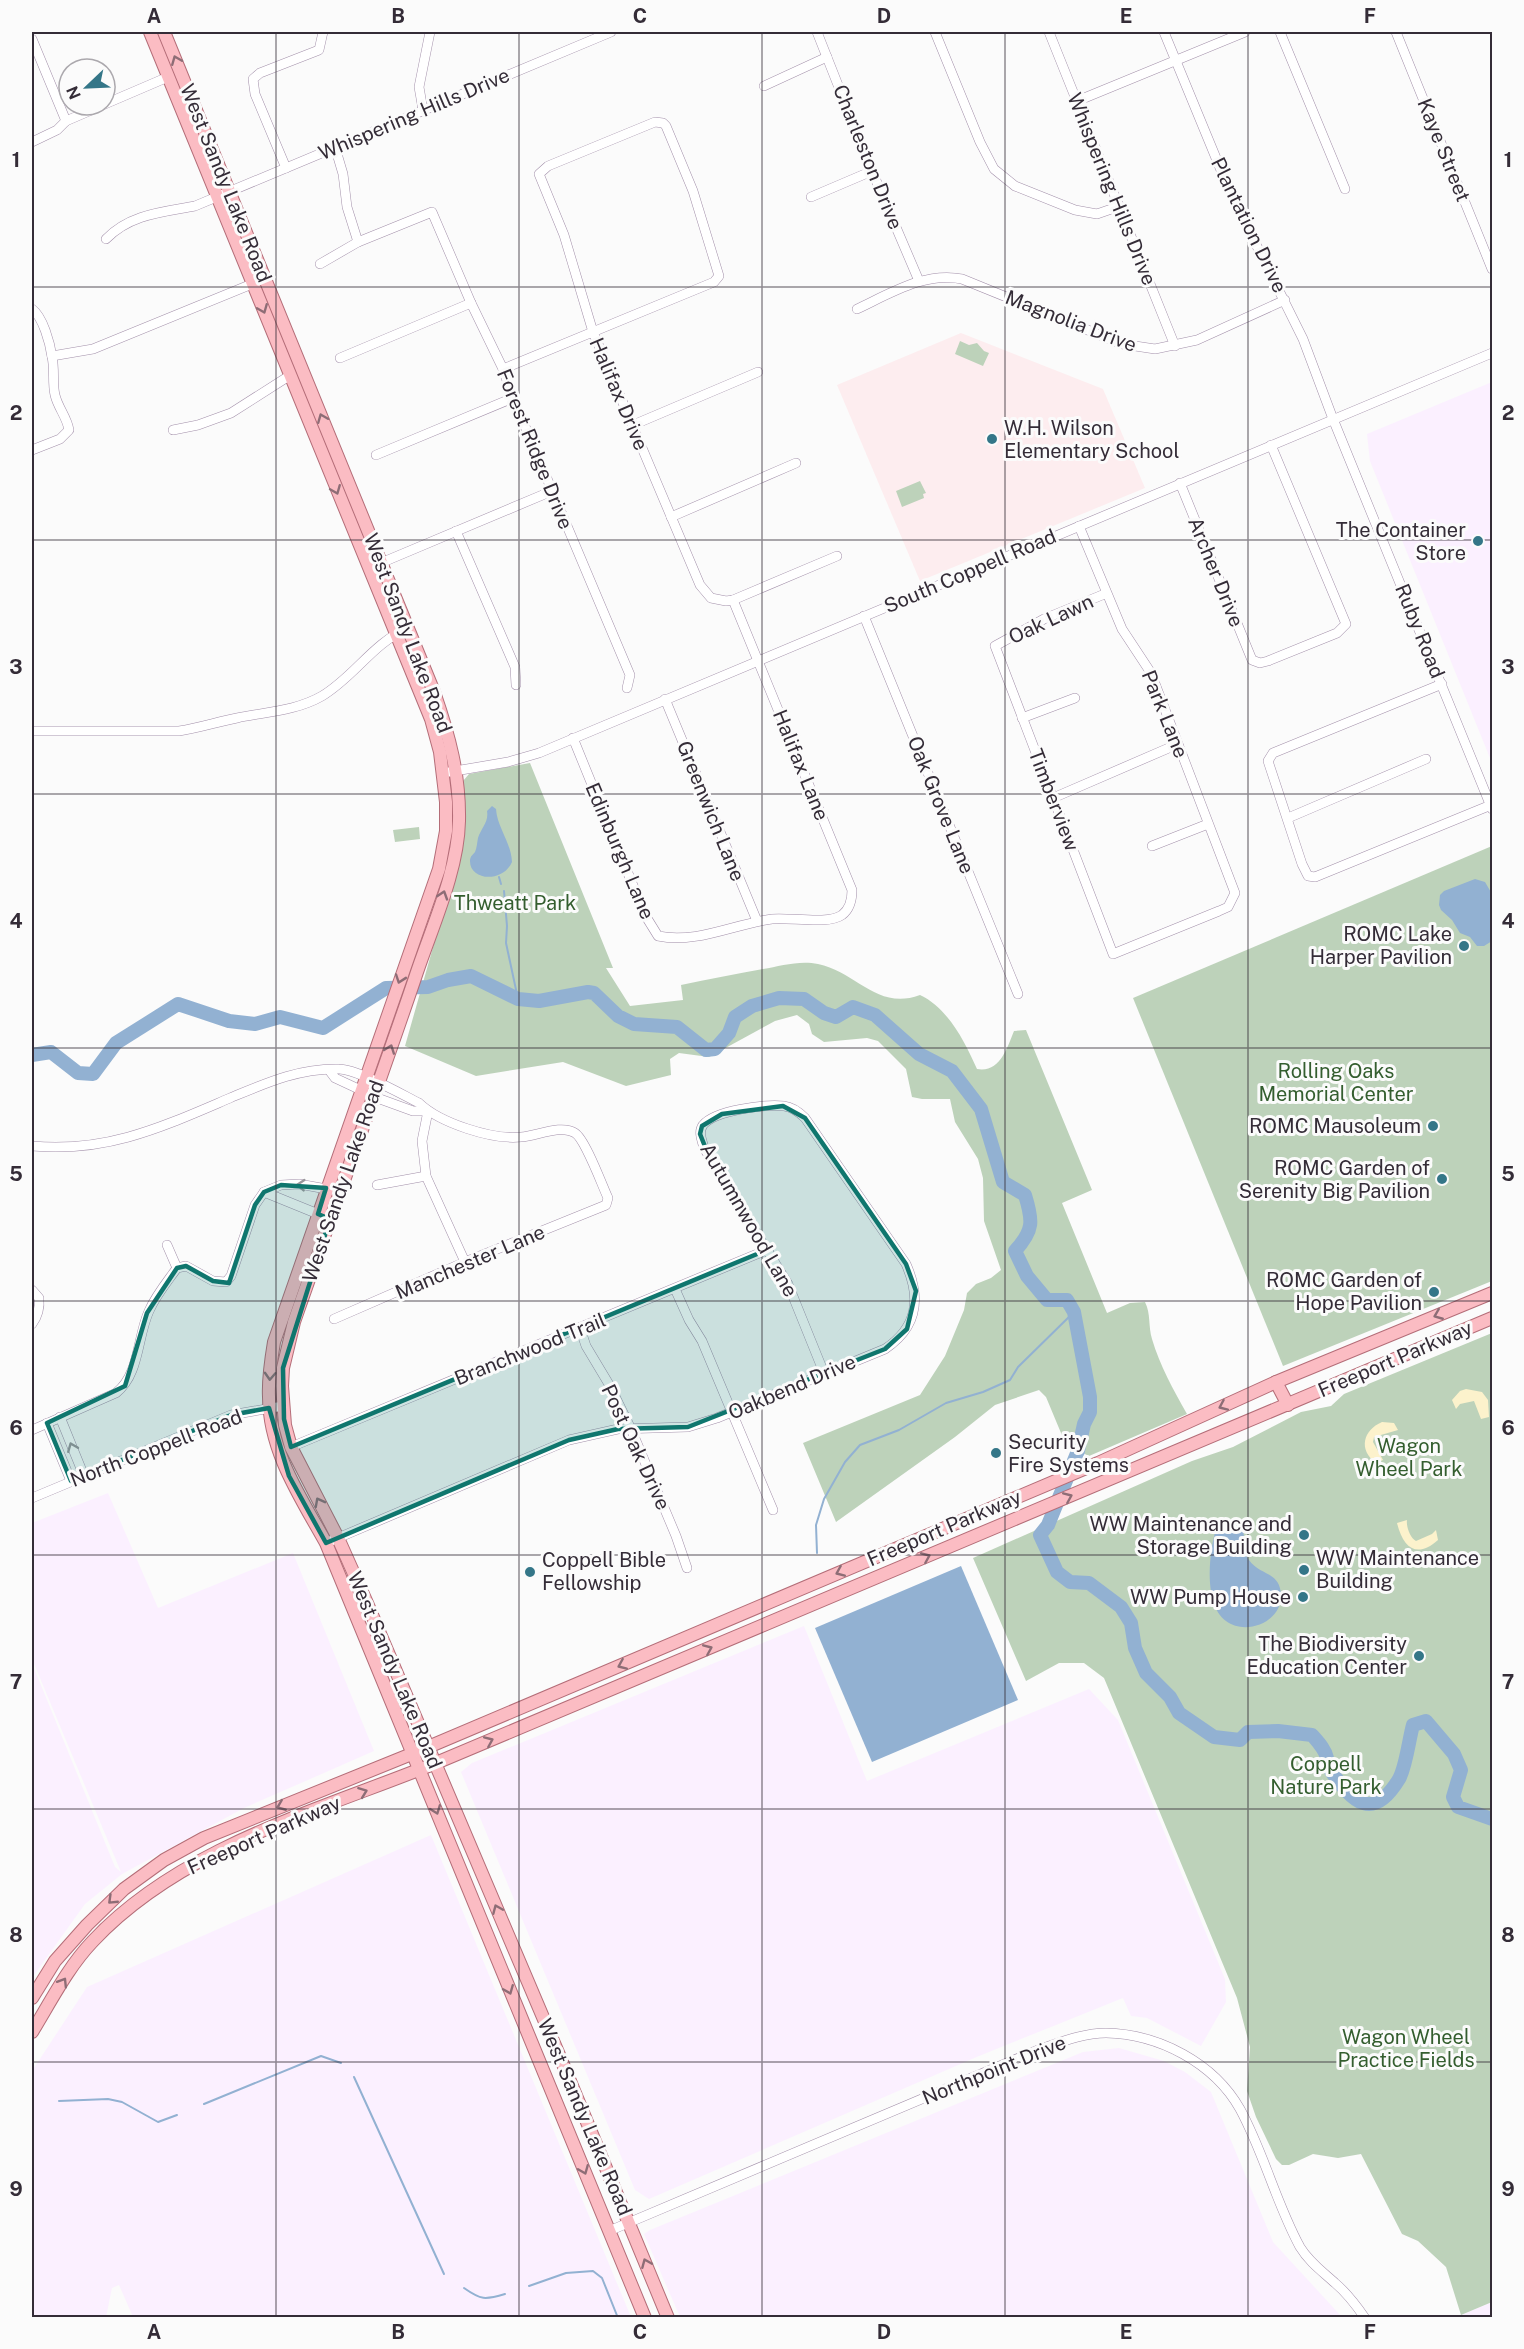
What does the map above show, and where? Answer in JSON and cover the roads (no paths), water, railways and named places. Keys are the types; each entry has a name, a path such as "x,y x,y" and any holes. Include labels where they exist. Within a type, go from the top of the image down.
{"main road":[{"name":"West Sandy Lake Road","path":"150,32 430,719 444,773 446,831 439,869 388,1013 370,1087 339,1193 324,1216 273,1342 269,1408 274,1436 289,1476 332,1540 420,1770 645,2318"},
{"name":"West Sandy Lake Road","path":"164,32 408,628 442,714 457,770 459,820 450,872 403,1013 326,1188 324,1216 283,1368 283,1406 291,1447 436,1763 668,2318"},
{"name":"Freeport Parkway","path":"32,1998 55,1961 87,1925 124,1889 164,1860 204,1838 414,1753 1098,1463 1276,1382 1492,1293"},
{"name":"Freeport Parkway","path":"32,2032 73,1966 93,1941 134,1904 183,1870 211,1855 267,1830 420,1770 1492,1318"},
{"path":"1276,1382 1288,1405"},
{"path":"1201,1417 1209,1438"},
{"path":"765,1604 772,1622"},
{"path":"655,1651 662,1668"},
{"path":"550,1695 557,1712"},
{"path":"260,1814 267,1830"},
{"path":"499,1965 517,1954"}],"street":[{"path":"286,168 255,94 253,79 318,50 323,32"},
{"path":"423,110 419,87 430,32"},
{"name":"Whispering Hills Drive","path":"106,239 117,228 147,215 163,210 195,206 610,32"},
{"name":"Charleston Drive","path":"817,32 919,281"},
{"path":"935,32 980,142 994,169 1015,186 1076,210 1096,214 1120,206"},
{"name":"Whispering Hills Drive","path":"1049,32 1175,346"},
{"name":"Plantation Drive","path":"1164,32 1230,192 1303,339 1333,419"},
{"path":"1077,101 1245,32"},
{"path":"1280,32 1345,189"},
{"name":"Kaye Street","path":"1396,32 1492,269"},
{"path":"32,39 66,121"},
{"path":"764,86 827,57"},
{"path":"117,99 168,77"},
{"path":"32,142 57,130 66,121 76,117"},
{"name":"Halifax Drive","path":"593,332 714,282 719,276 693,191 663,123 655,122 548,166 539,174 564,235 593,332 700,585 711,598 733,600"},
{"path":"321,264 358,242 347,207 343,174 335,147"},
{"path":"811,197 872,171"},
{"name":"Forest Ridge Drive","path":"358,242 432,212 471,303 503,369 513,398 630,675 627,688"},
{"name":"Magnolia Drive","path":"857,309 919,281 938,277 962,279 1122,344 1155,349 1197,340 1285,300"},
{"path":"52,356 93,349 265,279"},
{"path":"340,358 471,303"},
{"path":"32,309 36,312 43,327 52,356 55,397 68,420 69,430 60,439 32,450"},
{"path":"503,369 593,332"},
{"name":"South Coppell Road","path":"444,773 525,757 573,738 1492,353"},
{"path":"633,424 758,372"},
{"path":"173,430 198,425 231,413 289,376"},
{"path":"376,455 513,398"},
{"name":"Ruby Road","path":"1333,419 1492,807"},
{"name":"Archer Drive","path":"1180,483 1252,660 1260,663 1268,661 1337,633 1346,624 1271,445"},
{"path":"671,516 796,464"},
{"path":"368,568 552,491"},
{"name":"Park Lane","path":"1079,526 1130,643 1151,673 1235,893 1228,907"},
{"path":"456,531 516,667 516,685"},
{"path":"733,600 837,556"},
{"name":"Oak Lawn","path":"995,646 1044,620 1107,593"},
{"name":"Halifax Lane","path":"733,600 852,890 852,900 848,908 841,916 828,920"},
{"name":"Oak Grove Lane","path":"864,616 1018,994"},
{"path":"32,731 179,731 203,728 236,718 300,705 322,696 374,649 408,628"},
{"name":"Timberview","path":"995,646 1113,954 1228,907"},
{"path":"1442,684 1274,753 1268,761 1302,864 1308,876 1315,878 1492,807"},
{"path":"1022,718 1075,698"},
{"name":"Greenwich Lane","path":"665,699 757,921"},
{"name":"Edinburgh Lane","path":"573,738 645,915 657,936 681,938 703,936 757,921 787,918 828,920"},
{"path":"1053,798 1178,744"},
{"path":"1288,818 1426,759"},
{"path":"1152,846 1208,824"},
{"path":"32,1146 75,1148 111,1143 189,1115 281,1076 303,1071 341,1068 413,1111 428,1111 422,1141 426,1176 465,1262"},
{"name":"Oakbend Drive","path":"332,1540 556,1445 599,1432 688,1427 732,1412 885,1348 900,1339 907,1329 916,1291 906,1264 805,1118 792,1108 776,1106 734,1110 710,1119 702,1126 700,1134"},
{"name":"Manchester Lane","path":"334,1320 465,1262 606,1205 608,1198 583,1142 576,1133 564,1129 519,1138 495,1135 467,1129 428,1111"},
{"name":"Autumnwood Lane","path":"700,1134 710,1159 769,1249 788,1284 824,1373"},
{"path":"377,1185 426,1176"},
{"path":"32,1430 116,1393 124,1386 131,1374 147,1313 157,1294 177,1268 186,1266 213,1281 226,1282 231,1276 255,1206 264,1192 281,1185 326,1188 339,1193"},
{"path":"264,1192 324,1216"},
{"path":"167,1245 177,1268"},
{"name":"Branchwood Trail","path":"291,1447 769,1249"},
{"path":"675,1289 681,1306 702,1341 773,1510"},
{"path":"32,1290 39,1298 39,1304 38,1314 32,1324"},
{"name":"Post Oak Drive","path":"580,1328 586,1346 601,1375 610,1386 631,1429 687,1568"},
{"name":"North Coppell Road","path":"32,1498 231,1416 283,1406"},
{"path":"60,1417 84,1476"},
{"path":"47,1423 71,1481"},
{"name":"Northpoint Drive","path":"609,2231 1040,2049 1071,2038 1105,2033 1128,2035 1151,2040 1179,2052 1205,2067 1223,2085 1239,2108 1304,2254 1336,2284 1365,2318"}],"water":[{"path":"492,806 496,809 512,862 502,874 487,877 475,872 470,860 486,822 487,811"},
{"path":"1475,879 1485,882 1492,894 1492,941 1484,946 1477,946 1470,937 1460,933 1439,905 1440,895 1444,891"},
{"path":"1227,1523 1237,1524 1243,1528 1247,1556 1253,1565 1273,1578 1280,1587 1280,1604 1276,1613 1261,1624 1243,1627 1234,1625 1226,1621 1214,1603 1210,1578 1211,1551 1216,1529"},
{"path":"961,1566 1018,1700 872,1762 815,1628"}],"waterway":[{"path":"499,877 501,884"},
{"path":"504,891 506,943 518,999"},
{"path":"32,1055 51,1052 78,1073 93,1074 116,1043 178,1004 229,1021 255,1024 280,1017 323,1028 386,988 428,987 448,980 471,976 518,999 539,1001 588,992 594,993 618,1016 634,1024 677,1027 706,1050 715,1049 729,1033 735,1017 752,1006 779,998 804,999 824,1013 836,1017 853,1007 875,1015 919,1054 952,1071 981,1109 1003,1182 1025,1195 1028,1204 1029,1231 1015,1251 1027,1276 1047,1300 1067,1300 1074,1312 1090,1397 1090,1412 1084,1424 1078,1451 1048,1525 1040,1535 1057,1572 1070,1582 1089,1583 1121,1607 1131,1623 1135,1648 1146,1673 1170,1697 1179,1713 1214,1737 1240,1740 1248,1732 1278,1731 1312,1735 1325,1752 1330,1769 1347,1792 1355,1799 1372,1804 1390,1792 1399,1779 1413,1725 1426,1721 1454,1754 1461,1770 1453,1797 1458,1807 1492,1819"},
{"path":"817,1553 816,1525 824,1499 845,1462 860,1445 899,1430 946,1403 983,1392 1010,1380 1018,1367 1074,1312"},
{"path":"204,2104 321,2056 341,2063"},
{"path":"354,2077 444,2274"},
{"path":"59,2101 108,2099 122,2102 158,2122 177,2115"},
{"path":"529,2286 566,2273 593,2271 602,2278 618,2318"},
{"path":"464,2288 483,2298 505,2294"}],"place":[{"name":"W.H. Wilson Elementary School","path":"992,439"},
{"name":"The Container Store","path":"1478,541"},
{"name":"ROMC Lake Harper Pavilion","path":"1464,946"},
{"name":"ROMC Mausoleum","path":"1433,1126"},
{"name":"ROMC Garden of Serenity Big Pavilion","path":"1442,1179"},
{"name":"ROMC Garden of Hope Pavilion","path":"1434,1292"},
{"name":"Security Fire Systems","path":"996,1453"},
{"name":"WW Maintenance and Storage Building","path":"1304,1535"},
{"name":"WW Maintenance Building","path":"1304,1570"},
{"name":"Coppell Bible Fellowship","path":"530,1572"},
{"name":"WW Pump House","path":"1303,1597"},
{"name":"The Biodiversity Education Center","path":"1419,1656"}],"park label":[{"name":"Thweatt Park","path":"515,903"},
{"name":"Rolling Oaks Memorial Center","path":"1336,1082"},
{"name":"Wagon Wheel Park","path":"1409,1458"},
{"name":"Coppell Nature Park","path":"1326,1776"},
{"name":"Wagon Wheel Practice Fields","path":"1406,2048"}]}
